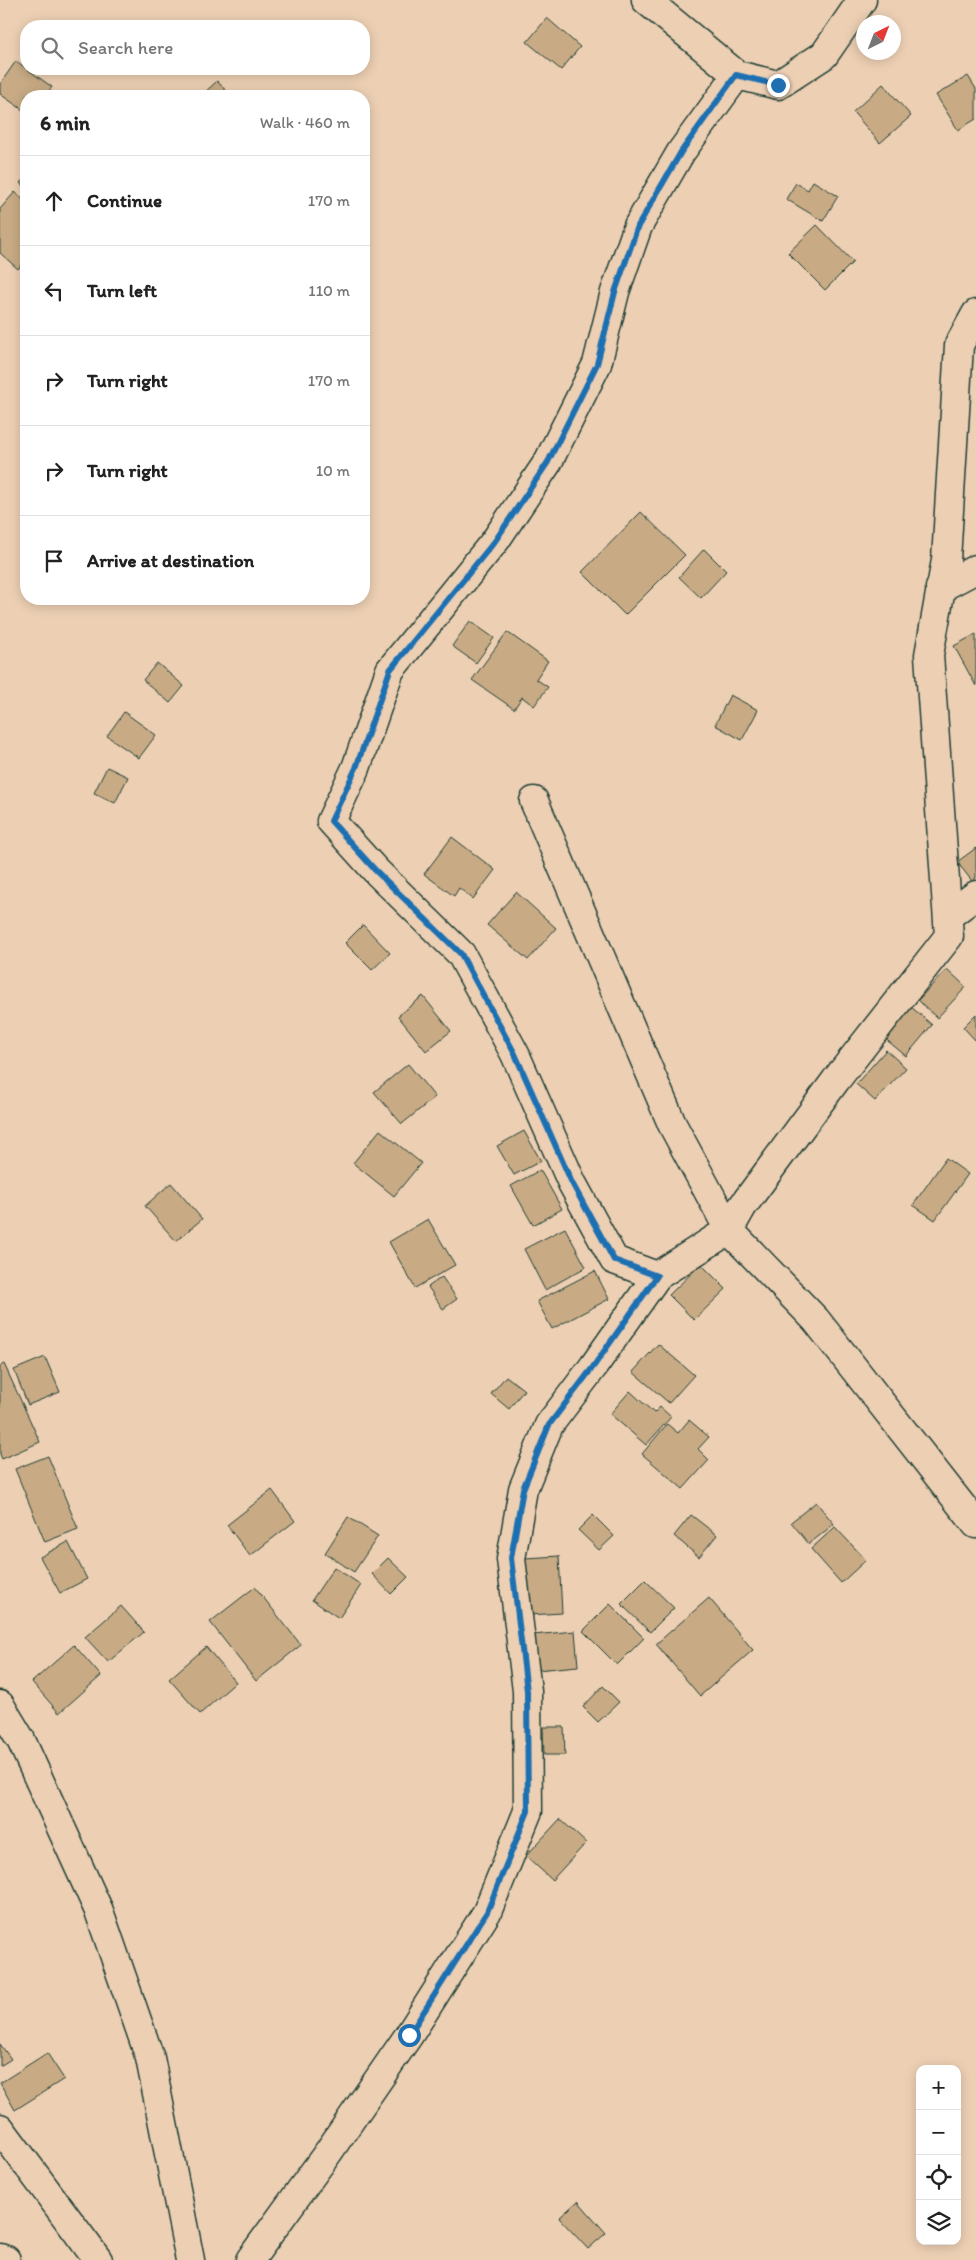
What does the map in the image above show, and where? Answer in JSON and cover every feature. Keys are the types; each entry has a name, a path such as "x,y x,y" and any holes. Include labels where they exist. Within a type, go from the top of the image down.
{"street":[{"path":"646,0 736,75 778,85 824,55 862,0"},
{"path":"657,1276 614,1260 572,1183 515,1054 461,954 376,871 331,821 356,768 390,670 495,541 548,462 597,364 615,292 638,226 681,152 736,75"},
{"path":"250,2260 327,2154 409,2035 487,1912 528,1811 527,1691 511,1558 523,1489 549,1425 593,1367 657,1276 729,1230 742,1207 836,1080 949,936 929,655 946,560 959,345 976,314"},
{"path":"940,588 976,569"},
{"path":"534,801 672,1124 729,1230 816,1320 976,1524"},
{"path":"948,916 976,895"},
{"path":"0,1705 21,1740 99,1911 150,2058 190,2260"},
{"path":"0,2128 98,2260"},
{"path":"0,2258 6,2260"}],"building":[{"path":"547,18 580,47 561,70 527,42"},
{"path":"16,61 20,64 20,75 35,75 52,87 50,90 20,90 20,108 0,94 0,84"},
{"path":"968,76 976,89 976,119 958,130 936,95"},
{"path":"217,81 225,90 207,90"},
{"path":"883,84 911,116 880,143 853,112"},
{"path":"813,181 838,196 823,221 786,199 796,183 808,190"},
{"path":"15,192 20,197 20,266 18,269 0,253 0,209"},
{"path":"817,225 853,262 825,290 788,253"},
{"path":"641,512 685,555 625,615 582,572"},
{"path":"704,549 726,571 701,598 679,577"},
{"path":"470,621 494,638 476,663 452,646"},
{"path":"507,632 548,661 536,679 548,687 534,706 522,697 514,709 472,680"},
{"path":"976,634 976,686 954,646"},
{"path":"157,663 184,686 170,703 143,680"},
{"path":"730,695 758,710 742,740 715,725"},
{"path":"124,712 156,735 139,758 107,736"},
{"path":"107,767 128,777 115,803 94,793"},
{"path":"452,837 495,870 473,899 459,888 454,896 424,874"},
{"path":"976,848 976,878 972,881 957,862"},
{"path":"516,892 556,928 528,960 487,925"},
{"path":"363,925 390,953 372,970 345,943"},
{"path":"947,969 966,987 937,1018 918,1000"},
{"path":"423,996 451,1031 426,1051 398,1016"},
{"path":"909,1005 932,1025 906,1056 883,1037"},
{"path":"976,1014 976,1041 963,1027"},
{"path":"886,1050 906,1068 875,1101 856,1084"},
{"path":"408,1064 435,1097 402,1124 374,1092"},
{"path":"380,1130 421,1163 394,1196 353,1163"},
{"path":"524,1131 541,1161 514,1175 497,1146"},
{"path":"946,1158 968,1174 935,1220 913,1205"},
{"path":"540,1170 562,1209 533,1225 511,1186"},
{"path":"171,1183 202,1219 176,1241 145,1206"},
{"path":"428,1219 455,1265 415,1288 389,1242"},
{"path":"565,1228 586,1267 545,1290 524,1249"},
{"path":"701,1264 726,1289 694,1320 669,1295"},
{"path":"595,1271 609,1299 552,1329 537,1301"},
{"path":"442,1277 457,1299 443,1309 428,1287"},
{"path":"658,1344 694,1375 669,1403 633,1372"},
{"path":"45,1357 60,1392 28,1405 14,1370"},
{"path":"4,1364 40,1442 2,1459 0,1454 0,1366"},
{"path":"506,1376 524,1390 509,1409 491,1394"},
{"path":"630,1391 654,1413 660,1407 671,1417 646,1445 610,1414"},
{"path":"689,1420 709,1437 698,1449 709,1460 683,1489 642,1454 667,1424 678,1433"},
{"path":"48,1456 78,1529 45,1542 15,1469"},
{"path":"272,1490 295,1521 250,1556 227,1525"},
{"path":"816,1502 834,1524 809,1544 791,1522"},
{"path":"593,1515 614,1536 599,1550 578,1530"},
{"path":"691,1515 717,1535 699,1557 674,1536"},
{"path":"348,1517 378,1536 354,1572 325,1553"},
{"path":"835,1527 866,1560 841,1583 811,1549"},
{"path":"68,1542 87,1579 60,1593 40,1557"},
{"path":"559,1556 562,1613 529,1615 525,1558"},
{"path":"388,1558 408,1577 391,1594 372,1574"},
{"path":"334,1567 361,1585 339,1618 312,1600"},
{"path":"645,1580 674,1608 650,1632 621,1604"},
{"path":"255,1587 301,1645 256,1681 210,1622"},
{"path":"709,1598 753,1650 700,1696 656,1644"},
{"path":"610,1604 644,1638 617,1665 583,1631"},
{"path":"121,1606 144,1632 108,1662 85,1637"},
{"path":"575,1631 578,1666 537,1670 533,1635"},
{"path":"74,1645 101,1676 59,1713 32,1682"},
{"path":"206,1647 236,1682 200,1714 169,1679"},
{"path":"603,1686 619,1702 598,1722 583,1707"},
{"path":"543,1727 564,1727 565,1755 544,1755"},
{"path":"560,1819 586,1843 552,1880 526,1856"},
{"path":"0,2044 11,2059 0,2066"},
{"path":"47,2053 64,2079 15,2110 0,2083"},
{"path":"578,2201 606,2233 588,2249 559,2218"}],"route":[{"path":"409,2035 487,1912 528,1811 527,1691 511,1558 523,1489 549,1425 593,1367 657,1276 614,1260 572,1183 515,1054 461,954 376,871 331,821 356,768 390,670 495,541 548,462 597,364 615,292 638,226 681,152 736,75 778,85"}]}
